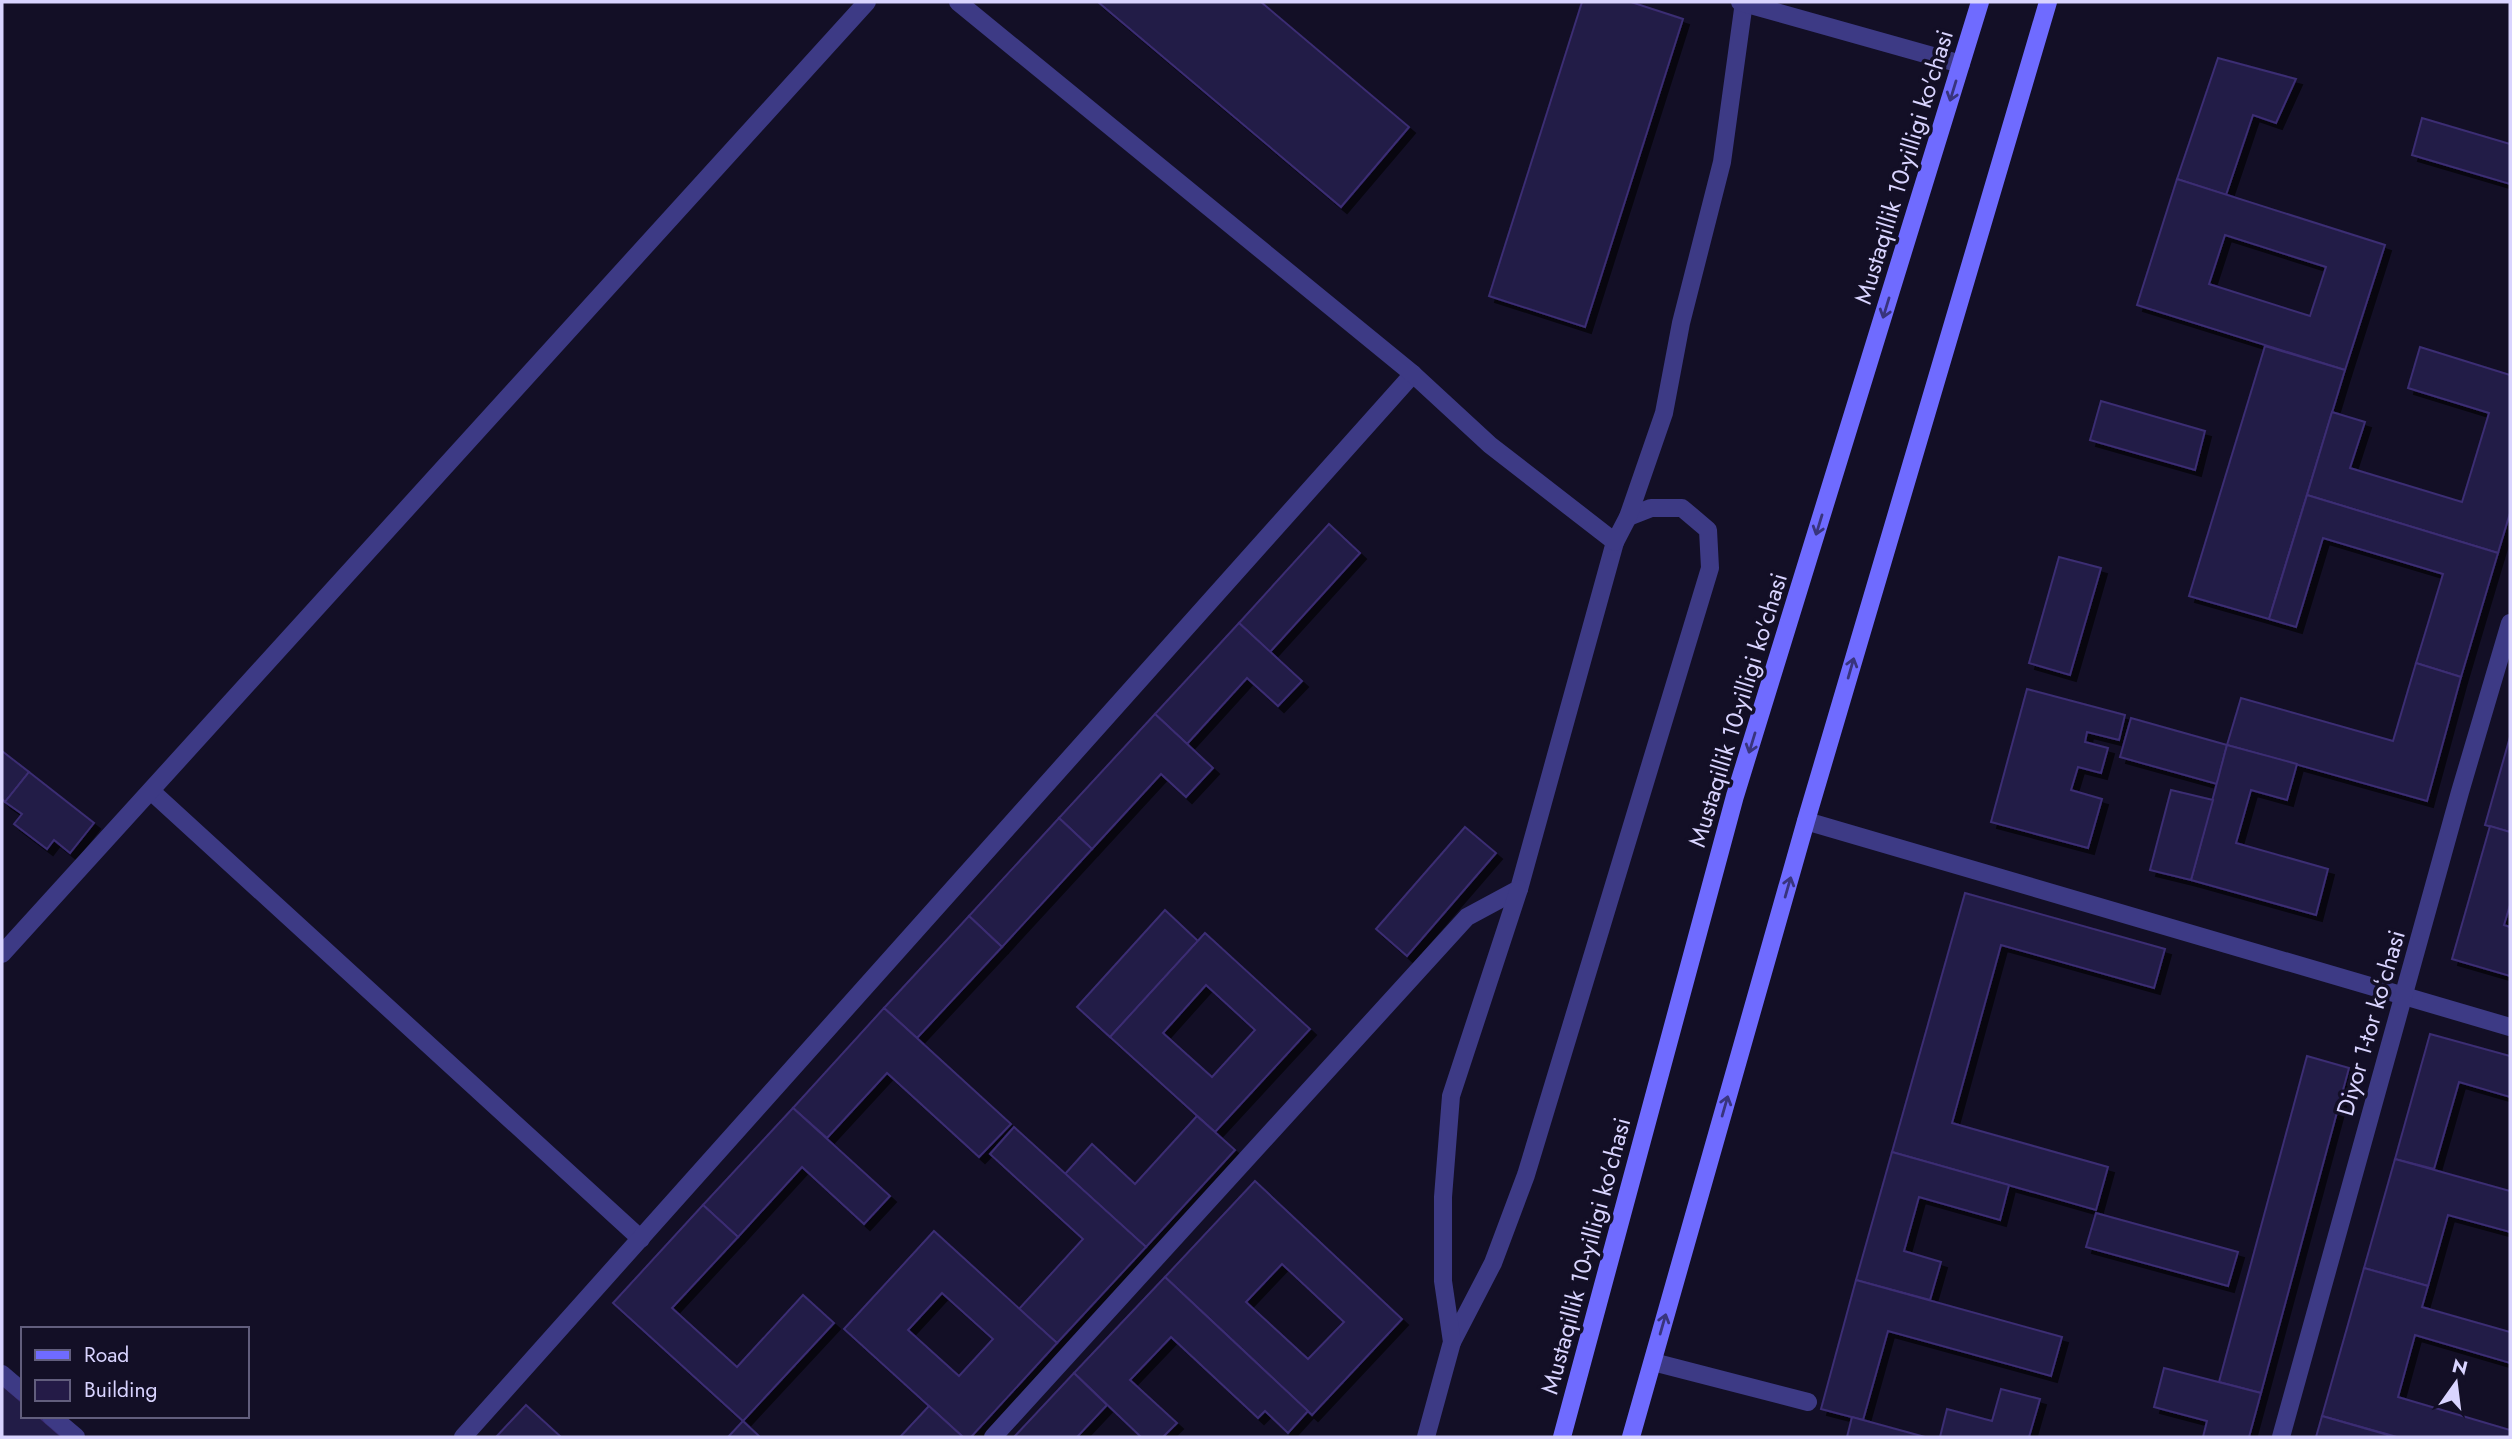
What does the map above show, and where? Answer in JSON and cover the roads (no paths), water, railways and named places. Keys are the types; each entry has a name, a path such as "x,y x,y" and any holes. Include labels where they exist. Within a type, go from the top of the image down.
{"main road":[{"name":"Mustaqillik 10-yilligi ko'chasi","path":"1562,1437 1735,796 1980,2"},
{"path":"1631,1437 1806,821 2048,2"}],"street":[{"path":"2,954 867,2"},
{"path":"958,2 1413,374 1490,445 1615,542"},
{"path":"1452,1342 1443,1281 1443,1197 1451,1096 1519,889 1615,542 1628,517 1664,413 1681,323 1722,162 1742,3 1961,64"},
{"path":"463,1437 1413,374"},
{"path":"1426,1437 1452,1342 1493,1263 1526,1175 1710,568 1708,530 1682,508 1651,508 1628,517"},
{"name":"Diyor 1-tor koʻchasi","path":"2281,1437 2510,623"},
{"path":"151,791 641,1239"},
{"path":"1806,821 2510,1027"},
{"path":"993,1437 1467,917 1519,889"},
{"path":"1653,1362 1808,1402"},
{"path":"2,1374 21,1390"},
{"path":"53,1418 76,1437"}]}
